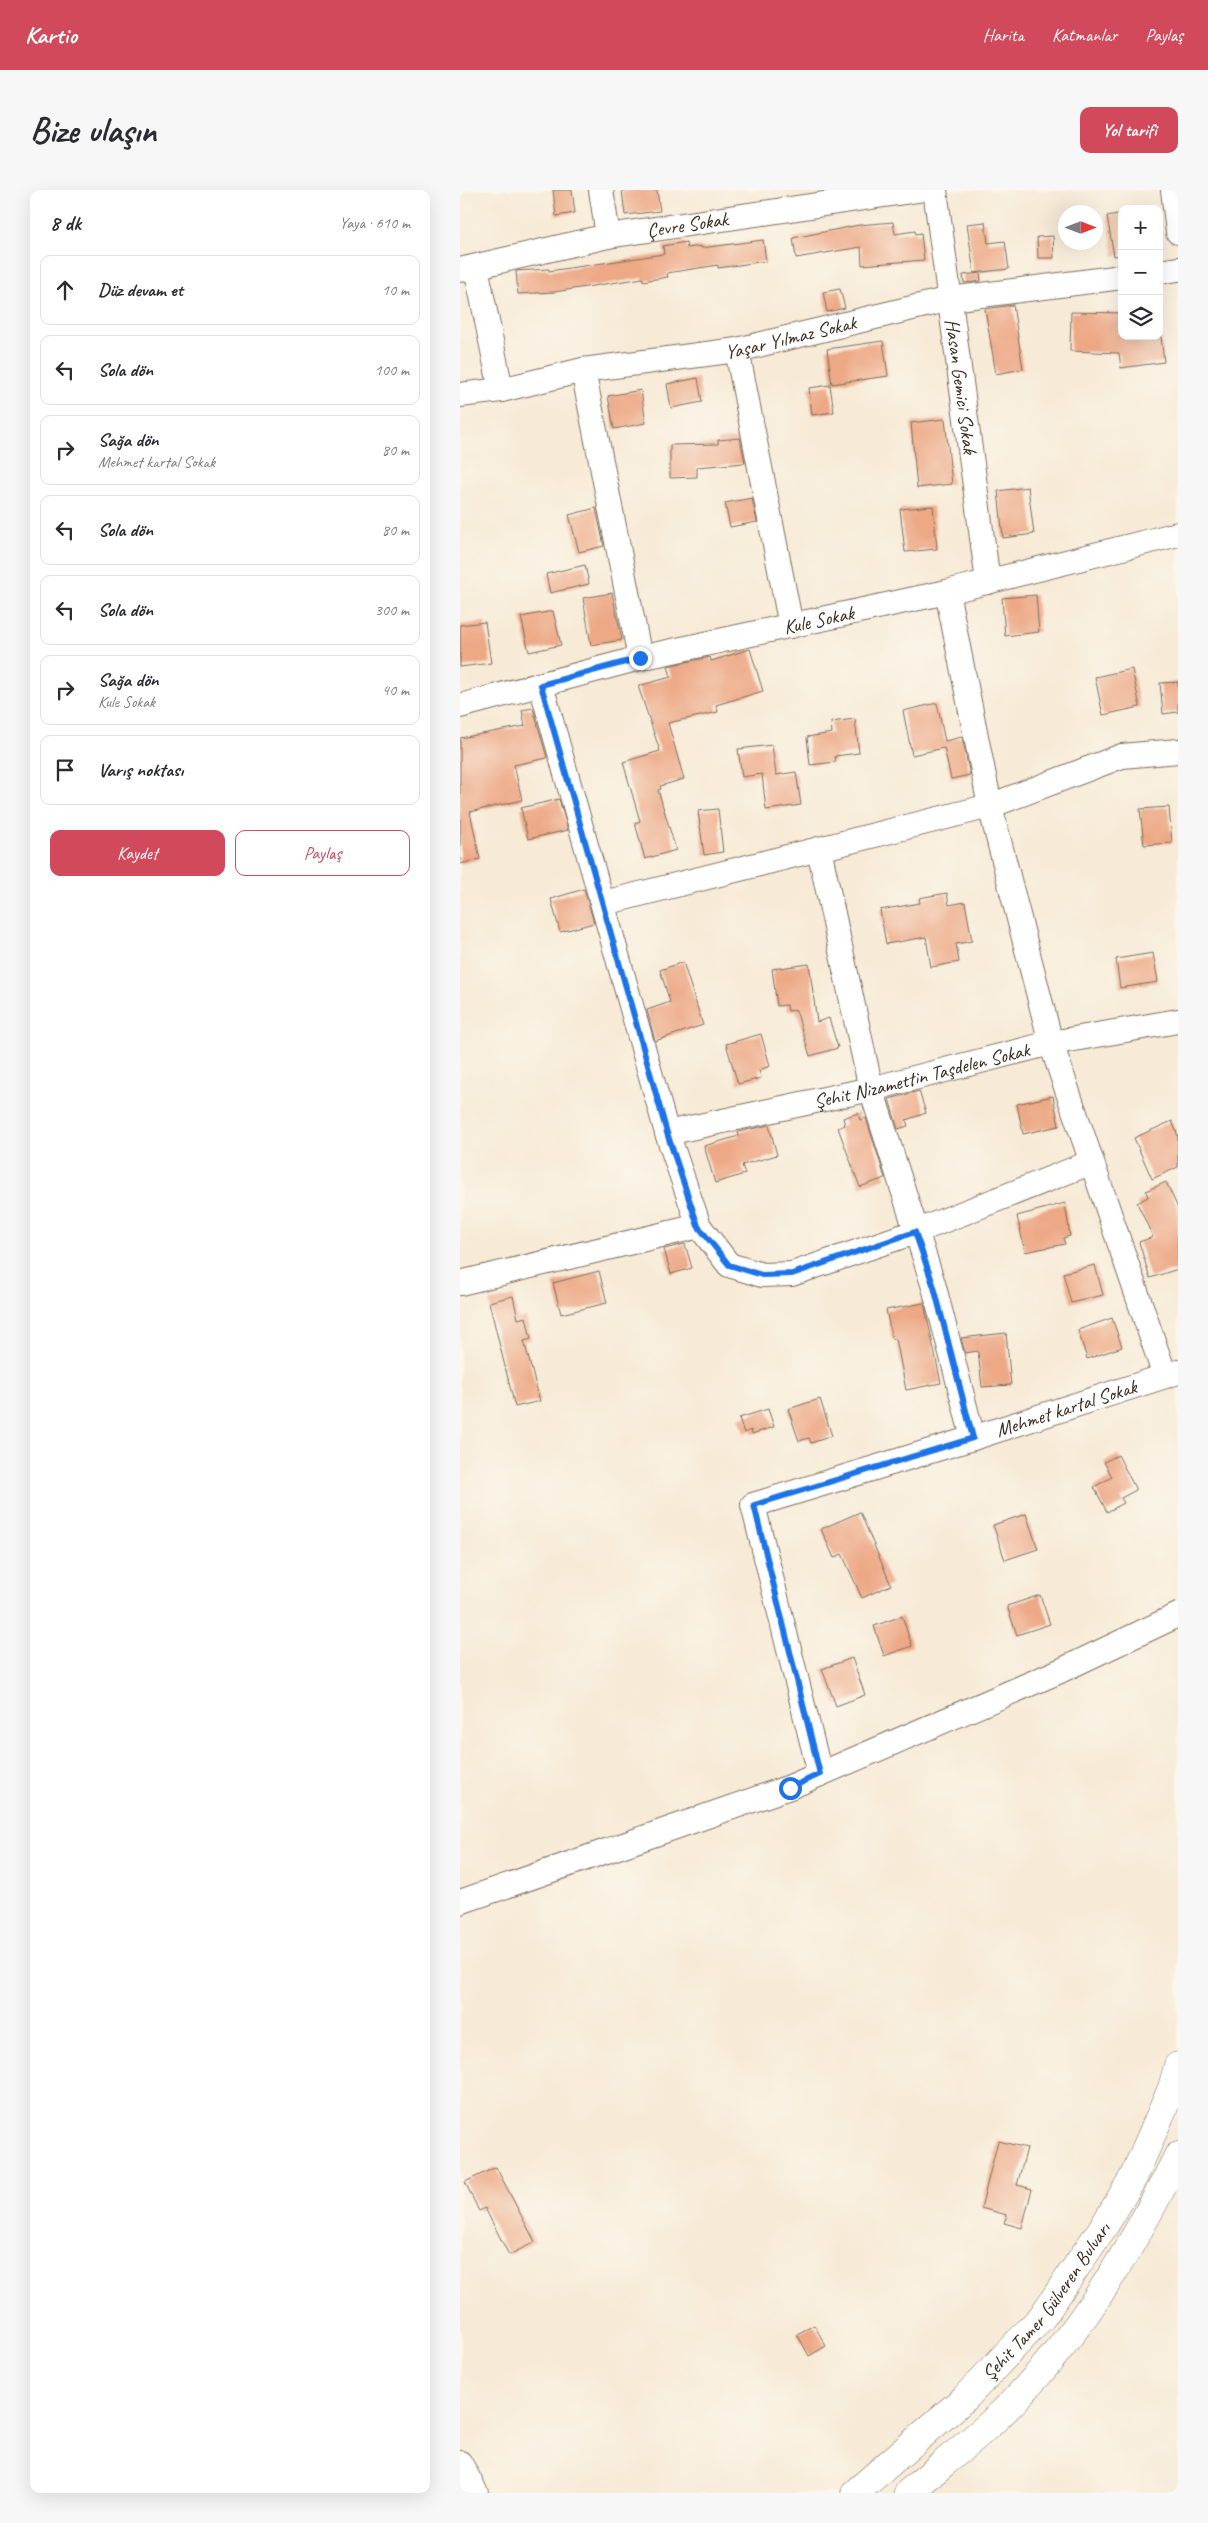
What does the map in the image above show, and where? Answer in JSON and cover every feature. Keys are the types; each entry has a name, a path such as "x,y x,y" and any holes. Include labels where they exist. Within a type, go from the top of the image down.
{"main road":[{"name":"Şehit Tamer Gülveren Bulvarı","path":"855,2493 965,2398 1042,2316 1106,2223 1134,2176 1172,2088 1178,2066"},
{"name":"Şehit Tamer Gülveren Bulvarı","path":"908,2493 990,2424 1074,2332 1129,2249 1178,2156"}],"street":[{"path":"600,190 608,236"},
{"name":"Çevre Sokak","path":"468,268 608,236 800,199 918,190"},
{"name":"Hasan Gemici Sokak","path":"935,190 988,582"},
{"path":"1172,190 1178,232"},
{"path":"468,268 501,390"},
{"path":"1163,271 1178,269"},
{"name":"Yaşar Yılmaz Sokak","path":"460,395 501,390 583,370 737,350 950,300 1118,278"},
{"path":"737,350 791,626"},
{"path":"583,370 640,658"},
{"name":"Kule Sokak","path":"460,706 640,658 947,592 1178,534"},
{"path":"947,592 990,806 1051,1043 1092,1162 1172,1374"},
{"path":"541,685 604,903 667,1133 698,1226 729,1265 762,1275 792,1274 915,1232 1092,1162"},
{"path":"604,903 990,806 1122,756 1178,752"},
{"path":"819,849 871,1089 934,1287 973,1438"},
{"name":"Şehit Nizamettin Taşdelen Sokak","path":"667,1133 871,1089 1051,1043 1178,1021"},
{"path":"460,1283 698,1226"},
{"name":"Mehmet kartal Sokak","path":"820,1774 754,1505 973,1438 1172,1374"},
{"path":"460,1902 790,1788 1060,1670 1178,1615"},
{"path":"460,2463 476,2493"}],"building":[{"path":"553,190 572,190 575,213 556,216"},
{"path":"622,190 657,190 660,211 625,215"},
{"path":"1118,214 1118,256 1114,256 1107,216"},
{"path":"893,222 895,234 915,231 916,234 921,233 924,260 862,265 861,247 796,258 793,238 859,225"},
{"path":"985,222 988,243 1005,241 1009,269 974,273 967,224"},
{"path":"1053,236 1054,258 1038,258 1037,237"},
{"path":"763,240 766,261 718,268 718,265 667,273 668,277 643,281 643,278 554,292 518,294 516,271 549,269 549,271 664,254 663,246 686,242 687,248 701,246 701,248"},
{"path":"980,273 981,281 964,283 963,275"},
{"path":"840,289 845,308 827,312 823,292"},
{"path":"1013,305 1023,369 996,374 985,309"},
{"path":"1071,312 1118,313 1118,340 1161,340 1164,362 1121,368 1119,353 1070,351"},
{"path":"883,341 888,376 832,384 827,349"},
{"path":"698,378 702,402 671,408 667,384"},
{"path":"830,385 834,412 812,415 809,388"},
{"path":"641,390 646,423 614,429 608,396"},
{"path":"945,419 952,484 917,488 911,423"},
{"path":"740,438 745,463 697,467 697,477 670,478 670,445 718,444 718,440"},
{"path":"1028,487 1034,534 1003,538 998,491"},
{"path":"752,498 757,522 730,527 725,503"},
{"path":"933,506 937,549 905,552 900,509"},
{"path":"596,508 604,546 579,552 569,515"},
{"path":"585,565 589,584 550,593 546,574"},
{"path":"612,593 622,640 591,645 583,598"},
{"path":"1036,595 1039,632 1005,636 1002,598"},
{"path":"553,611 561,645 529,652 521,617"},
{"path":"485,622 491,663 460,667 460,625"},
{"path":"750,649 763,691 716,705 718,712 668,723 684,779 660,786 661,789 658,790 676,850 645,859 635,823 640,821 623,762 660,751 638,686 671,677 668,666 710,657 711,661"},
{"path":"1132,669 1140,707 1103,715 1095,677"},
{"path":"1178,682 1178,712 1163,714 1160,683"},
{"path":"937,703 945,741 962,737 970,775 951,779 944,748 912,755 903,711"},
{"path":"533,708 547,758 514,765 522,800 470,812 480,859 460,864 460,738 525,726 522,710"},
{"path":"855,719 859,753 835,756 836,762 810,765 807,737 832,733 831,722"},
{"path":"772,745 776,775 796,772 801,805 766,810 762,774 742,777 738,749"},
{"path":"559,799 568,830 528,839 521,808"},
{"path":"1169,807 1172,843 1144,845 1140,809"},
{"path":"718,809 723,852 704,855 698,811"},
{"path":"584,889 594,923 560,932 551,899"},
{"path":"947,893 949,905 965,902 972,941 956,944 959,962 931,967 926,937 886,944 880,910 920,903 919,898"},
{"path":"1153,953 1158,982 1120,988 1116,959"},
{"path":"683,962 703,1025 655,1041 647,1010 670,1002 660,970"},
{"path":"809,964 817,1022 829,1018 838,1048 810,1056 796,1010 788,1011 787,1005 777,1006 772,969"},
{"path":"761,1034 770,1066 759,1070 761,1078 738,1084 726,1044"},
{"path":"919,1091 926,1113 906,1120 908,1126 898,1129 889,1099"},
{"path":"1053,1096 1059,1126 1023,1134 1017,1104"},
{"path":"858,1113 860,1120 866,1118 885,1178 860,1187 838,1128 845,1125 843,1118"},
{"path":"1172,1121 1178,1136 1178,1167 1152,1179 1134,1138"},
{"path":"769,1125 777,1155 742,1165 745,1174 715,1183 704,1146 739,1136 738,1132"},
{"path":"1166,1182 1178,1208 1178,1269 1150,1278 1139,1242 1153,1237 1137,1203 1148,1197 1146,1191"},
{"path":"1065,1203 1070,1236 1063,1238 1065,1244 1025,1252 1017,1216"},
{"path":"685,1244 692,1268 671,1274 664,1249"},
{"path":"1095,1265 1103,1295 1071,1303 1063,1273"},
{"path":"599,1271 607,1303 561,1314 553,1283"},
{"path":"513,1296 518,1319 526,1317 531,1339 524,1341 540,1401 515,1407 489,1302"},
{"path":"924,1303 941,1383 906,1390 896,1339 892,1339 886,1310"},
{"path":"1112,1318 1122,1347 1087,1359 1078,1330"},
{"path":"1006,1333 1011,1385 982,1387 978,1351 965,1353 961,1338"},
{"path":"820,1399 832,1436 811,1443 809,1438 799,1441 788,1409"},
{"path":"768,1409 774,1427 752,1434 751,1430 744,1433 739,1418"},
{"path":"1118,1455 1136,1490 1121,1498 1124,1503 1107,1512 1094,1487 1112,1477 1104,1462"},
{"path":"860,1512 891,1585 862,1598 842,1554 834,1558 821,1529"},
{"path":"1026,1514 1038,1549 1005,1560 993,1525"},
{"path":"1040,1595 1050,1624 1017,1635 1007,1606"},
{"path":"902,1616 912,1646 884,1656 874,1626"},
{"path":"852,1658 865,1695 836,1706 822,1669"},
{"path":"998,2141 1027,2148 1017,2185 1032,2189 1022,2228 1004,2223 1007,2215 981,2208"},
{"path":"496,2167 535,2242 509,2255 485,2208 479,2211 465,2182"},
{"path":"814,2325 826,2346 809,2356 797,2334"}],"route":[{"path":"640,658 541,685 604,903 667,1133 698,1226 729,1265 762,1275 792,1274 915,1232 934,1287 973,1438 754,1505 820,1774 790,1788"}]}
